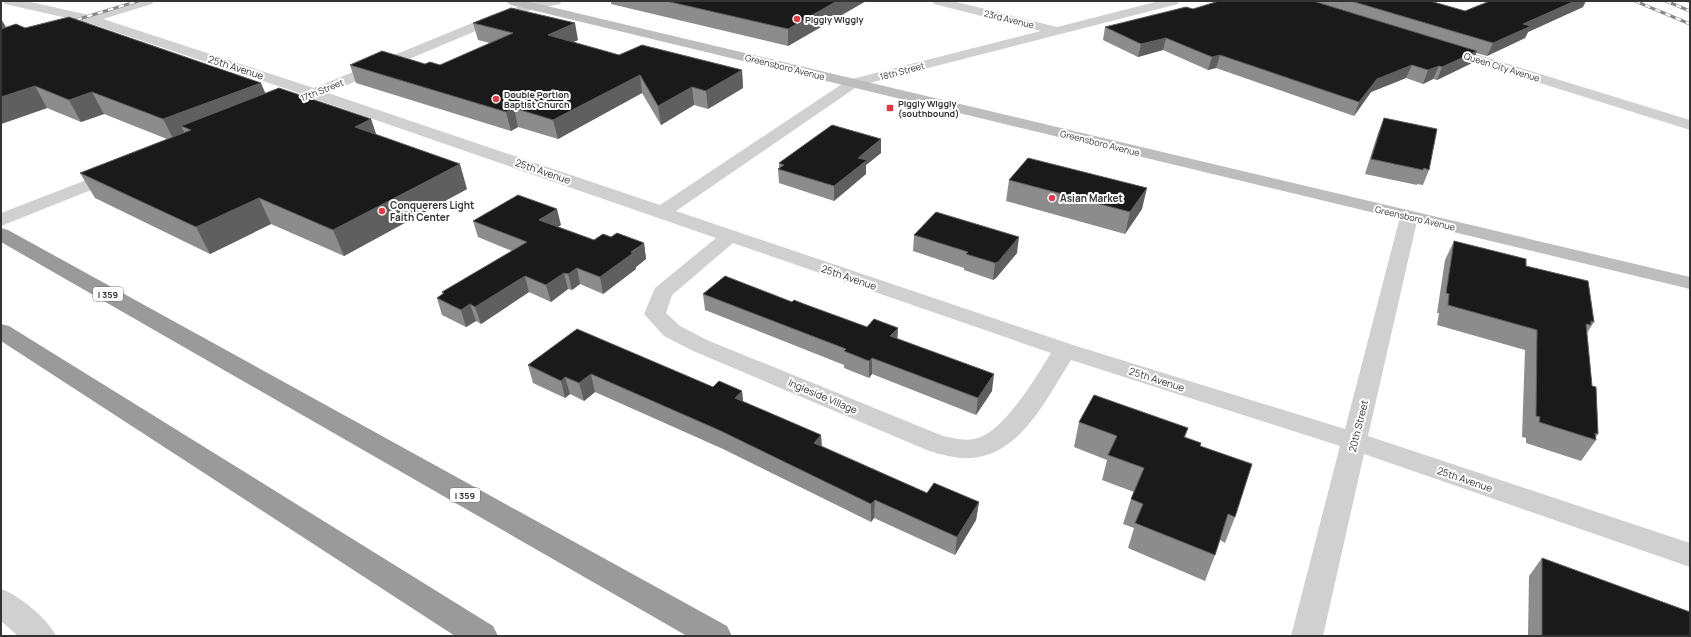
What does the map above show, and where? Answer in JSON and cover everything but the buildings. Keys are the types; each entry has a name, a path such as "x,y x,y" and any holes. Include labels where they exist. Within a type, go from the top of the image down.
{"highway":[{"name":"I 359","path":"1,234 716,636"},
{"path":"1,331 482,636"}],"main road":[{"name":"Greensboro Avenue","path":"511,1 1690,283"}],"street":[{"name":"25th Avenue","path":"9,1 90,19 1065,350 1354,441 1690,555"},
{"path":"68,26 148,1"},
{"name":"17th Street","path":"292,102 314,94 429,44 531,6 556,1"},
{"name":"23rd Avenue","path":"938,1 1056,30"},
{"name":"18th Street","path":"662,212 853,83 1174,1"},
{"name":"Queen City Avenue","path":"1433,45 1690,125"},
{"path":"1,220 132,167"},
{"name":"20th Street","path":"1307,636 1409,217"},
{"name":"Ingleside Village","path":"730,236 662,292 655,314 672,331 699,345 938,444 960,449 978,448 995,440 1028,406 1065,350"},
{"path":"1,602 40,636"}],"railway":[{"path":"66,23 138,1"},
{"path":"1635,1 1690,24"},
{"path":"1666,1 1690,11"}],"place":[{"name":"Piggly Wiggly","path":"797,19"},
{"name":"Double Portion Baptist Church","path":"496,99"},
{"name":"Piggly Wiggly (southbound)","path":"890,108"},
{"name":"Asian Market","path":"1052,198"},
{"name":"Conquerers Light Faith Center","path":"382,211"}]}
